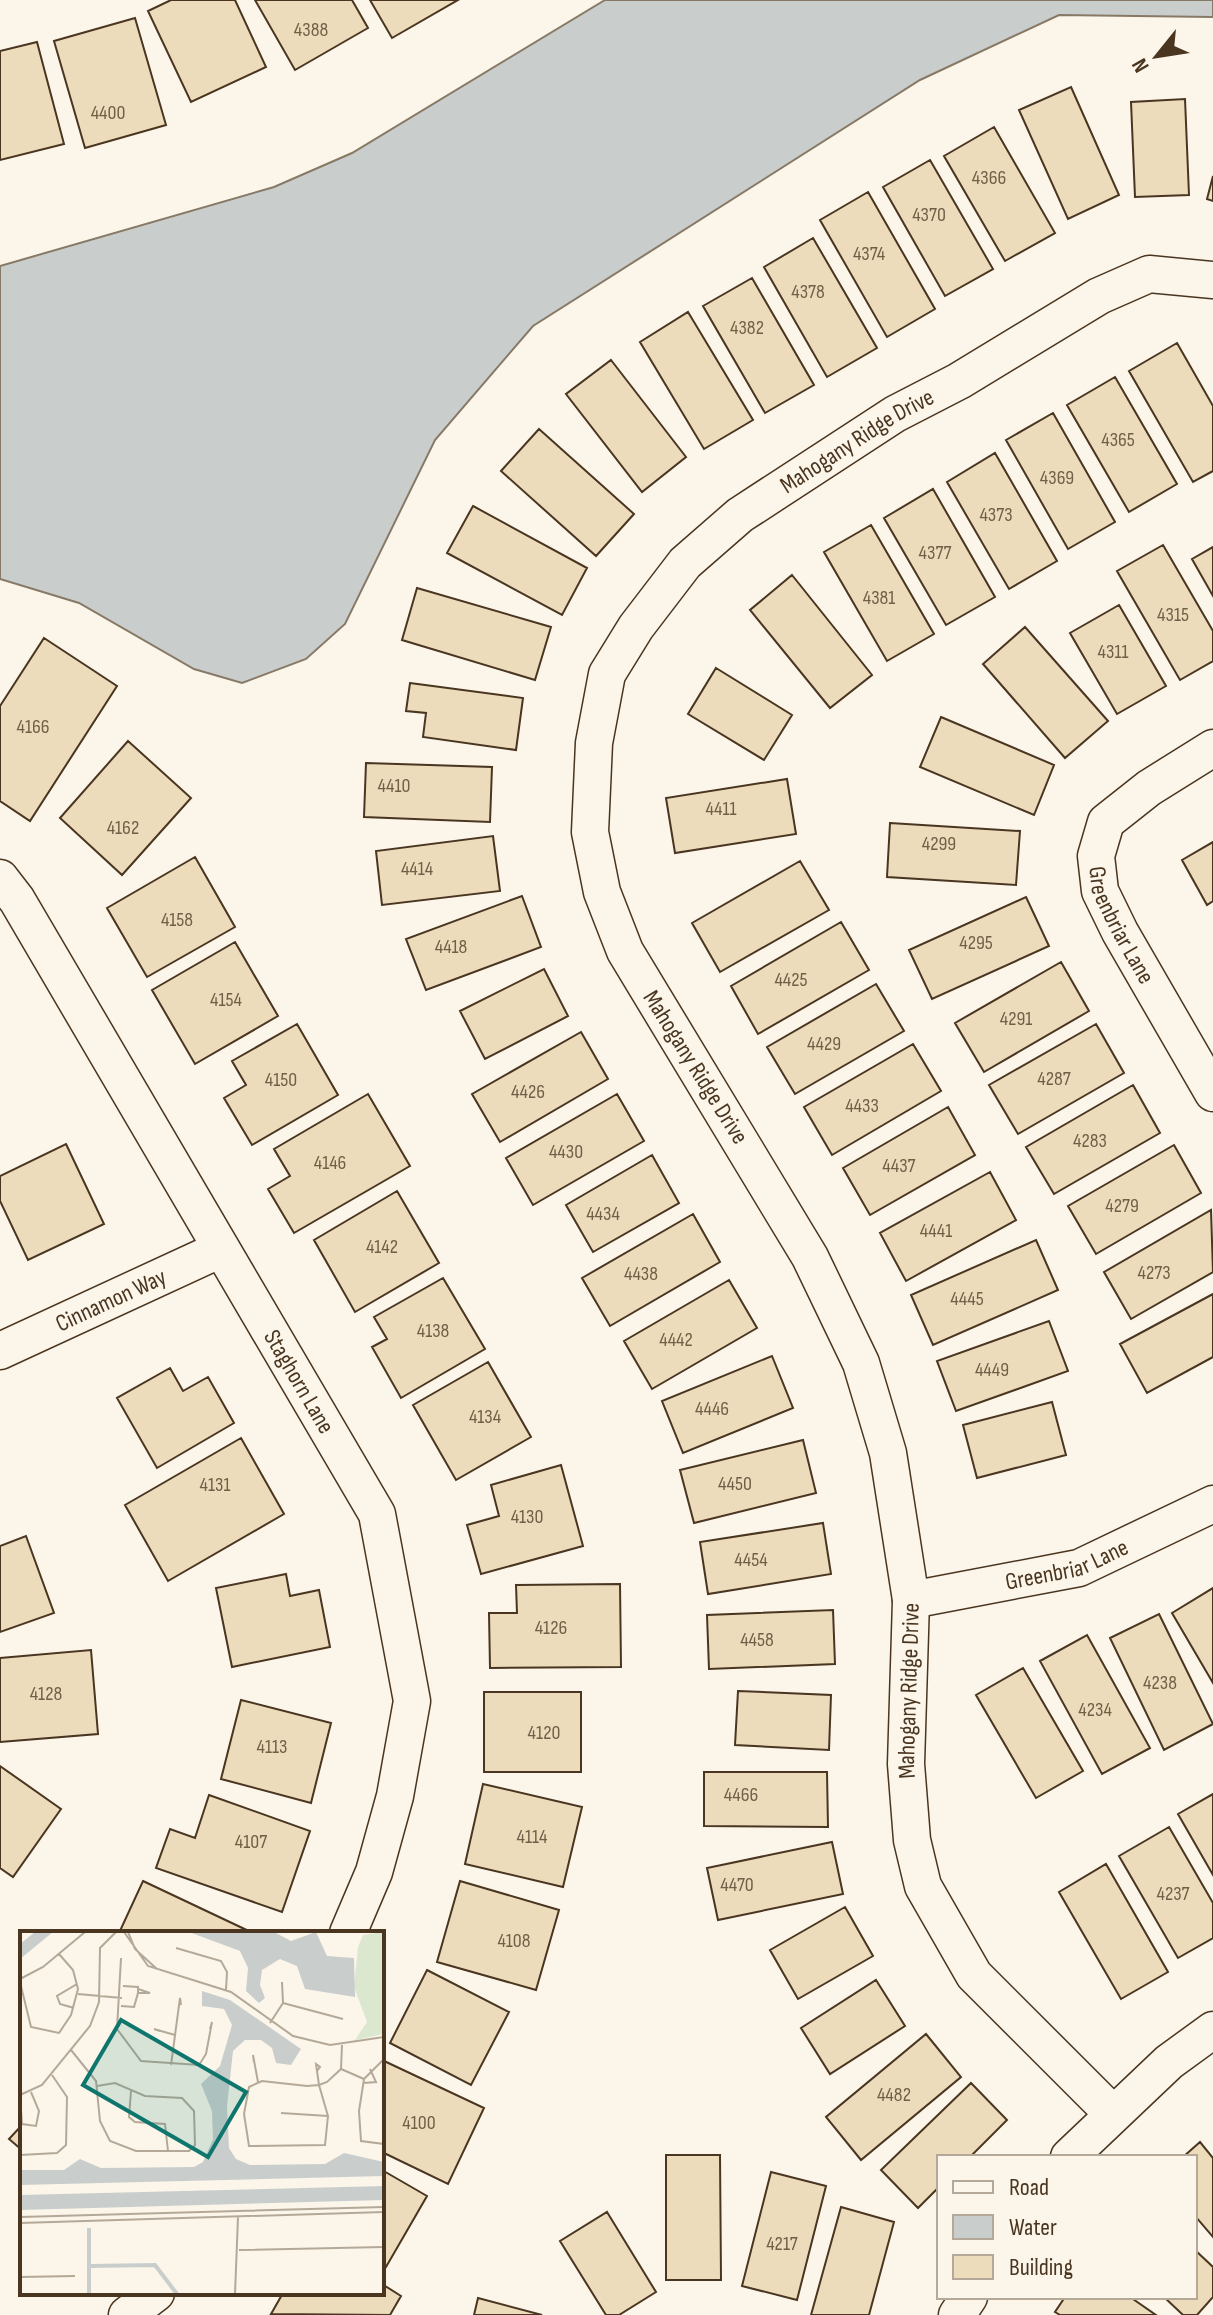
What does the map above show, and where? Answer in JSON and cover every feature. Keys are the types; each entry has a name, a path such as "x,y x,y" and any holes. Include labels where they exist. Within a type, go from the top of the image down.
{"street":[{"name":"Mahogany Ridge Drive","path":"1113,2114 974,1975 923,1886 912,1840 906,1764 911,1600 888,1453 861,1363 810,1257 625,951 602,892 590,832 594,743 607,674 636,627 685,563 740,515 895,414 959,381 1099,296 1149,274 1213,280"},
{"name":"Greenbriar Lane","path":"1213,748 1149,788 1106,822 1096,856 1100,891 1120,932 1213,1093"},
{"name":"Staghorn Lane","path":"0,878 17,900 377,1514 412,1701 391,1812 374,1872 349,1931"},
{"name":"Cinnamon Way","path":"0,1351 221,1249"},
{"name":"Greenbriar Lane","path":"911,1600 1079,1568 1213,1504"},
{"path":"1071,2155 1169,2062 1213,2030"},
{"path":"127,2315 153,2295"}],"water":[{"path":"605,0 1213,0 1213,17 1059,15 920,80 533,326 435,440 345,624 306,659 242,683 194,669 79,603 0,579 0,266 274,187 352,153"}],"building":[{"path":"171,0 235,0 266,67 191,102 148,11"},
{"path":"255,0 352,0 368,28 295,70"},
{"path":"370,0 458,0 392,38"},
{"path":"135,18 166,125 85,148 54,41"},
{"path":"37,42 64,144 0,160 0,51"},
{"path":"1071,87 1119,195 1068,219 1019,110"},
{"path":"1185,99 1189,195 1135,197 1131,102"},
{"path":"994,127 1055,233 1005,261 944,156"},
{"path":"930,160 993,269 945,296 883,187"},
{"path":"1213,176 1213,201 1207,199"},
{"path":"868,192 935,309 887,337 820,220"},
{"path":"813,238 877,348 827,377 764,267"},
{"path":"752,278 814,385 765,413 703,306"},
{"path":"688,312 753,420 704,449 640,342"},
{"path":"1177,343 1213,406 1213,471 1193,482 1129,371"},
{"path":"611,360 686,457 642,492 566,394"},
{"path":"1115,377 1177,484 1129,512 1067,405"},
{"path":"1053,413 1115,522 1068,549 1006,440"},
{"path":"539,429 634,514 596,556 501,471"},
{"path":"995,453 1057,561 1009,589 947,482"},
{"path":"933,489 995,597 946,625 884,518"},
{"path":"473,506 587,568 562,615 447,553"},
{"path":"871,525 934,634 887,661 824,552"},
{"path":"1163,545 1213,631 1213,661 1180,680 1117,571"},
{"path":"1213,547 1213,596 1192,559"},
{"path":"792,575 872,675 830,708 750,610"},
{"path":"417,588 551,627 535,680 402,640"},
{"path":"1119,605 1166,686 1117,714 1070,633"},
{"path":"1025,627 1108,721 1065,758 983,664"},
{"path":"44,638 117,686 30,821 0,801 0,706"},
{"path":"716,668 792,715 764,760 688,714"},
{"path":"410,683 523,698 516,750 423,737 426,713 406,711"},
{"path":"941,717 1054,765 1034,815 920,767"},
{"path":"128,741 191,798 122,875 60,818"},
{"path":"366,763 492,767 490,822 364,817"},
{"path":"787,779 796,834 675,853 666,798"},
{"path":"890,823 1020,831 1016,885 887,877"},
{"path":"493,836 500,891 382,905 376,851"},
{"path":"1213,842 1213,901 1207,905 1182,860"},
{"path":"195,857 235,927 147,977 107,908"},
{"path":"800,861 829,910 720,972 692,923"},
{"path":"522,896 541,947 426,990 406,939"},
{"path":"1026,897 1049,946 932,999 909,950"},
{"path":"841,922 869,970 758,1034 731,986"},
{"path":"235,942 278,1016 195,1064 152,990"},
{"path":"1061,962 1089,1011 984,1072 955,1023"},
{"path":"544,969 568,1016 485,1059 460,1011"},
{"path":"876,984 904,1031 795,1094 767,1047"},
{"path":"297,1024 338,1095 252,1145 224,1098 246,1085 232,1061"},
{"path":"1096,1024 1124,1073 1018,1134 989,1085"},
{"path":"581,1032 608,1079 500,1142 472,1094"},
{"path":"913,1044 941,1091 832,1155 804,1107"},
{"path":"1133,1085 1160,1133 1054,1194 1026,1147"},
{"path":"368,1094 410,1166 294,1233 268,1189 290,1176 274,1149"},
{"path":"617,1094 644,1141 533,1205 506,1158"},
{"path":"948,1107 975,1155 870,1215 843,1168"},
{"path":"66,1144 104,1224 28,1260 0,1201 0,1176"},
{"path":"1174,1145 1201,1193 1096,1254 1068,1206"},
{"path":"652,1155 679,1203 593,1252 566,1205"},
{"path":"990,1172 1016,1220 906,1281 880,1233"},
{"path":"397,1191 439,1263 355,1312 314,1240"},
{"path":"1211,1210 1213,1272 1131,1319 1104,1272"},
{"path":"693,1214 720,1262 610,1326 582,1278"},
{"path":"1036,1240 1058,1290 933,1345 911,1295"},
{"path":"443,1278 485,1349 401,1398 372,1347 387,1339 374,1317"},
{"path":"729,1280 757,1328 652,1389 624,1341"},
{"path":"1213,1294 1213,1357 1147,1393 1120,1344"},
{"path":"1049,1321 1068,1371 956,1411 937,1361"},
{"path":"772,1356 793,1408 683,1453 662,1401"},
{"path":"488,1362 531,1437 456,1480 413,1405"},
{"path":"170,1368 183,1391 208,1377 234,1423 157,1468 117,1398"},
{"path":"1052,1402 1066,1455 977,1478 963,1425"},
{"path":"241,1438 284,1514 168,1581 125,1505"},
{"path":"803,1440 816,1493 694,1523 680,1470"},
{"path":"561,1465 583,1546 481,1574 467,1525 499,1516 491,1485"},
{"path":"823,1523 831,1574 708,1594 700,1542"},
{"path":"26,1536 54,1613 0,1632 0,1546"},
{"path":"286,1574 290,1596 319,1590 330,1647 232,1667 216,1588"},
{"path":"620,1584 621,1667 490,1668 489,1613 517,1613 516,1585"},
{"path":"1213,1588 1213,1683 1172,1613"},
{"path":"833,1610 835,1664 709,1669 707,1615"},
{"path":"1159,1614 1213,1724 1164,1750 1110,1638"},
{"path":"1087,1635 1150,1748 1102,1774 1040,1661"},
{"path":"91,1650 98,1734 0,1742 0,1658"},
{"path":"1023,1668 1083,1771 1036,1798 976,1695"},
{"path":"738,1691 831,1695 829,1750 735,1745"},
{"path":"484,1692 581,1692 581,1772 484,1772"},
{"path":"241,1700 331,1723 311,1803 221,1779"},
{"path":"0,1766 61,1809 13,1877 0,1868"},
{"path":"704,1772 827,1772 828,1827 704,1826"},
{"path":"483,1784 582,1807 563,1887 465,1864"},
{"path":"1213,1794 1213,1875 1178,1814"},
{"path":"209,1795 310,1831 282,1912 156,1868 170,1829 195,1838"},
{"path":"1169,1827 1213,1903 1213,1938 1178,1958 1119,1856"},
{"path":"832,1842 843,1894 718,1920 707,1868"},
{"path":"1106,1864 1168,1972 1121,1999 1059,1892"},
{"path":"143,1881 249,1931 120,1931"},
{"path":"460,1881 559,1910 536,1990 437,1962"},
{"path":"845,1907 873,1956 798,1999 770,1950"},
{"path":"427,1970 509,2012 471,2085 390,2043"},
{"path":"876,1980 905,2026 830,2074 801,2028"},
{"path":"926,2034 961,2077 861,2160 826,2117"},
{"path":"384,2061 484,2108 448,2184 384,2153"},
{"path":"971,2083 1007,2120 972,2155 937,2155 937,2189 918,2208 881,2170"},
{"path":"20,2127 20,2148 9,2139"},
{"path":"1200,2142 1213,2158 1213,2237 1197,2218 1197,2155 1185,2155"},
{"path":"666,2155 720,2155 721,2280 666,2280"},
{"path":"384,2171 427,2196 384,2266"},
{"path":"771,2172 826,2186 797,2300 742,2286"},
{"path":"841,2207 894,2222 869,2315 811,2315"},
{"path":"607,2212 656,2292 619,2315 606,2315 560,2241"},
{"path":"1197,2252 1213,2267 1213,2297 1197,2315 1183,2315 1166,2299 1197,2299"},
{"path":"384,2285 401,2296 390,2315 271,2314 282,2295 384,2295"},
{"path":"478,2298 542,2315 474,2315"},
{"path":"1064,2299 1133,2299 1156,2315 1060,2315 1055,2312"}]}
